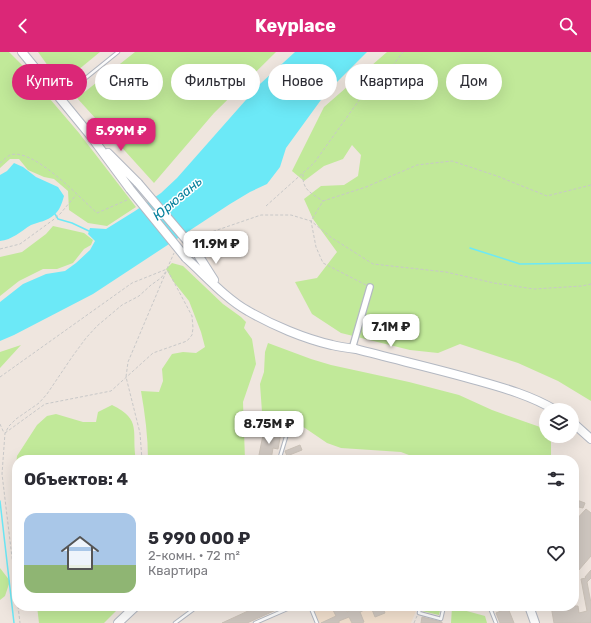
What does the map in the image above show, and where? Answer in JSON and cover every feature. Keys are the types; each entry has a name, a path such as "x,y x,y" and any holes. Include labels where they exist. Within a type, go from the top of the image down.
{"main road":[{"path":"22,52 32,64"},
{"path":"63,100 130,189 186,258 240,307 270,323 307,338 456,374 493,385 540,403"},
{"path":"90,135 138,183 195,250 222,290"},
{"path":"579,428 591,439"},
{"path":"118,623 131,611"},
{"path":"531,611 535,623"}],"street":[{"path":"352,348 370,287"}],"lane":[{"path":"87,77 118,52"},
{"path":"281,455 286,437"},
{"path":"175,623 191,611"},
{"path":"256,623 283,611"},
{"path":"312,611 317,623"},
{"path":"419,611 419,613 441,619 443,611"},
{"path":"491,611 496,623"}],"path":[{"path":"266,206 314,163 360,99 387,73 403,52"},
{"path":"0,163 9,156 23,155 56,174 97,213 127,200 130,189"},
{"path":"370,287 323,263 316,247 311,221 323,201 366,187 417,165 452,161 497,176 547,196 591,186"},
{"path":"303,173 302,182 305,188 323,201"},
{"path":"0,249 20,244 60,214 76,194"},
{"path":"190,241 195,237 261,215 291,214 311,221 332,238 373,264 446,272 494,284 534,289 582,286 591,284"},
{"path":"142,455 140,433 126,377 128,362 173,254 179,250"},
{"path":"0,377 132,283 168,269"},
{"path":"5,433 45,404 111,391 153,354 187,341 192,335 192,316 168,269"},
{"path":"12,558 2,474 5,433 16,419 39,403 86,338 97,326 122,305 139,296 161,278 168,269"},
{"path":"0,424 5,433"},
{"path":"19,611 20,623"}],"shaded area":[{"path":"314,611 416,611 411,623 319,623"}],"green space":[{"path":"0,52 9,52 21,64 12,64 12,100 51,100 79,133 136,207 107,226 88,223 69,210 68,191 54,179 44,177 28,170 19,159 10,159 0,168"},
{"path":"38,52 100,52 85,64 47,64"},
{"path":"135,52 276,52 260,68 260,64 171,64 171,100 227,100 214,113 154,183 79,100 87,100 87,90 95,84 95,100 163,100 163,64 120,64"},
{"path":"387,52 591,52 591,401 558,381 518,363 460,344 438,353 410,350 341,333 312,314 295,282 317,278 337,252 313,219 304,199 321,186 344,185 358,176 361,155 352,145 343,159 324,166 304,181 292,171 324,107 332,100 337,100 337,96 345,89 345,100 438,100 438,64 373,64"},
{"path":"53,226 84,233 93,240 91,245 84,249 73,263 57,269 43,269 19,281 0,296 0,257 22,252 46,234"},
{"path":"172,263 183,266 223,304 246,322 244,328 252,339 256,364 243,402 245,455 148,455 146,426 141,391 159,392 163,381 162,369 172,354 183,352 196,353 205,347 189,301 173,281 166,269"},
{"path":"268,343 331,365 409,382 459,395 492,410 539,427 539,443 551,443 551,455 409,455 401,452 341,448 327,443 305,428 289,420 262,412 260,384 264,372 265,352"},
{"path":"21,345 0,368 0,352"},
{"path":"112,405 128,416 134,428 136,455 18,455 37,425 47,416 56,414 83,422 96,422 98,412"},
{"path":"0,568 10,581 5,596 0,600"},
{"path":"38,611 116,611 104,623 39,623"},
{"path":"422,611 440,611 439,615"},
{"path":"452,611 467,611 485,616 487,623 451,623"}],"water":[{"path":"295,52 367,52 355,64 345,64 345,74 337,82 337,64 282,64"},
{"name":"Юрюзань","path":"268,77 268,100 321,100 286,148 280,167 267,184 230,204 93,294 0,341 0,302 23,284 46,274 65,271 76,263 90,250 95,241 88,234 90,228 106,229 161,193 177,178 246,100 260,100 260,84"},
{"path":"14,163 23,167 36,177 58,187 64,196 59,209 51,217 31,225 12,237 0,241 0,175 7,171"}],"building":[{"path":"264,430 281,433 278,449 273,448 272,455 259,455"},
{"path":"300,445 302,450 290,455 287,455 285,451"},
{"path":"579,501 585,503 583,508 579,507"},
{"path":"586,509 591,513 591,556 579,570 579,517"},
{"path":"591,570 591,578 587,582 591,603 591,623 554,623 552,611 579,611 579,613 587,611 581,579 586,578 585,577"},
{"path":"248,611 274,611 247,623 222,623"},
{"path":"334,611 362,611 360,612 364,622 352,623 349,617 339,621 339,623 321,623 336,616"},
{"path":"373,611 384,611 385,613 375,617"},
{"path":"501,611 509,611 514,623 500,623 496,613"},
{"path":"422,617 442,622 442,623 421,623"}],"waterway":[{"path":"55,214 58,219 72,223 91,232"},
{"path":"470,248 520,264 591,263"},
{"path":"0,501 12,606"},
{"path":"13,611 14,623"}]}
